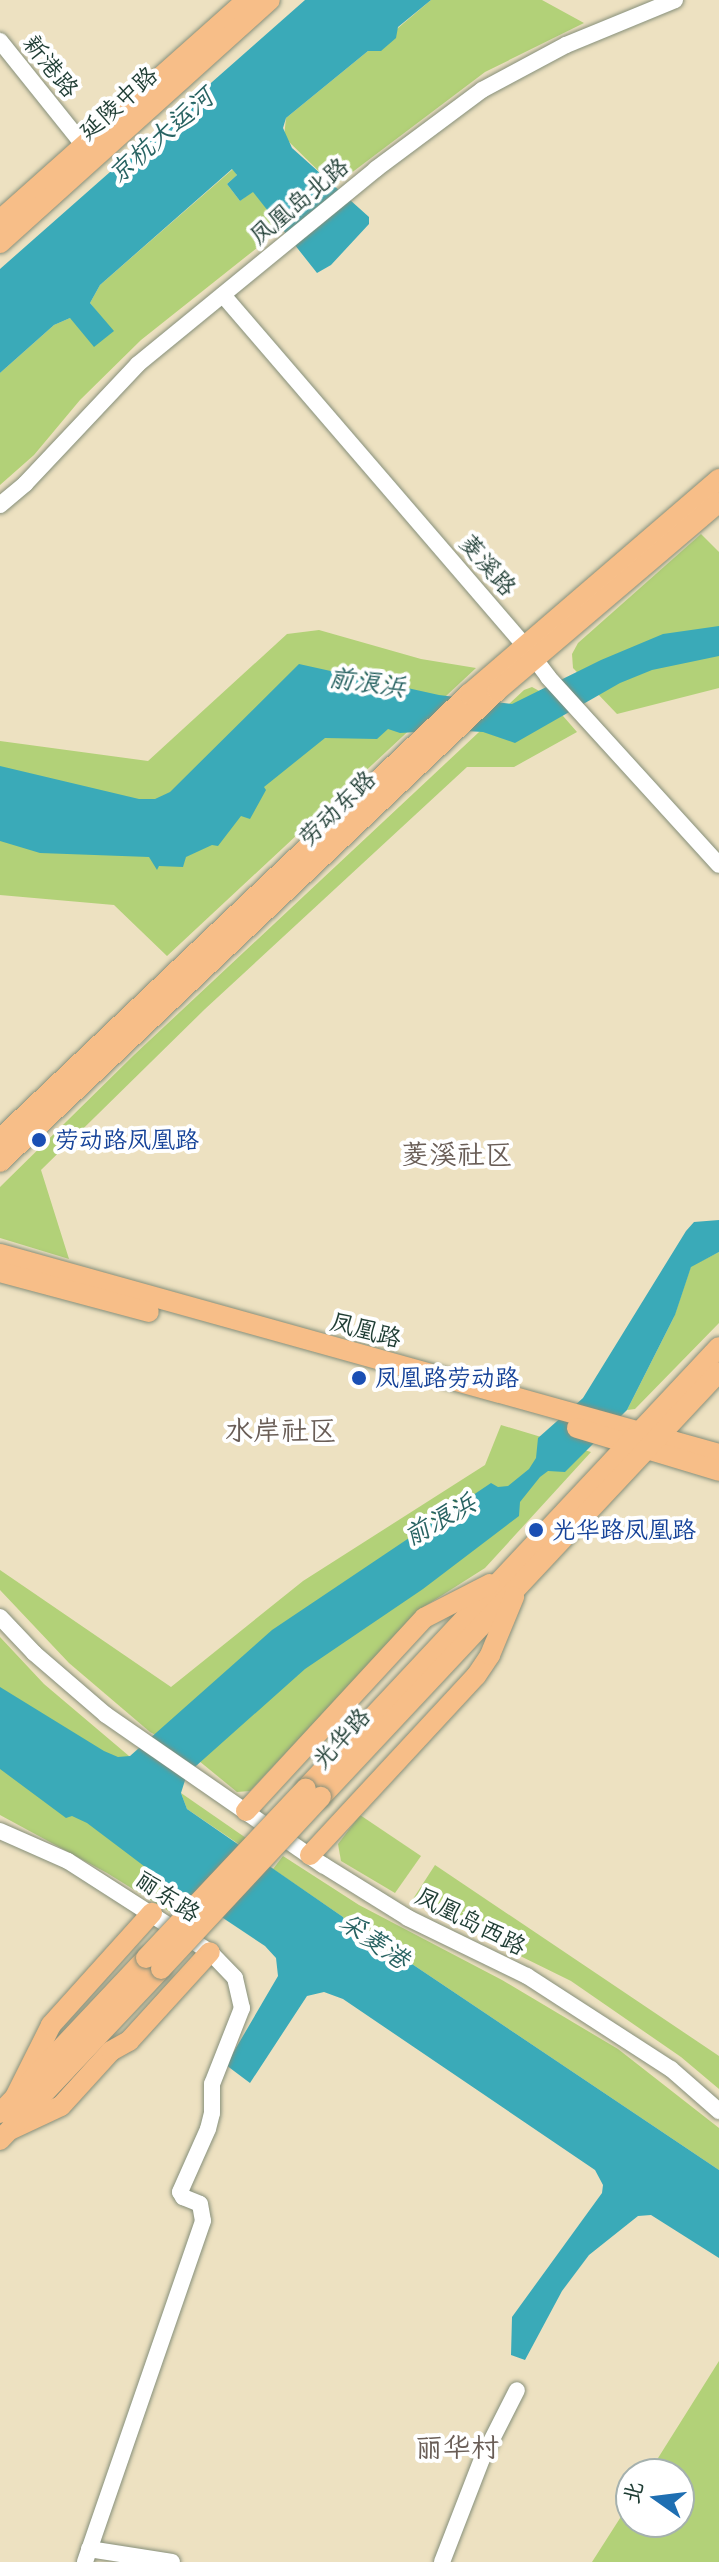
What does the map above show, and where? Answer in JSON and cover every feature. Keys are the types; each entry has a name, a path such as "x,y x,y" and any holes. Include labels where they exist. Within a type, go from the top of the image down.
{"main road":[{"name":"延陵中路","path":"0,243 89,152 247,0"},
{"name":"延陵中路","path":"0,220 89,152 270,0"},
{"name":"劳动东路","path":"0,1139 469,694 536,661 719,479"},
{"name":"劳动东路","path":"0,1162 497,691 536,661 719,502"},
{"name":"凤凰路","path":"0,1254 633,1438 719,1471"},
{"name":"凤凰路","path":"0,1272 554,1415"},
{"name":"光华路","path":"3,2128 510,1582 633,1438 719,1347"},
{"name":"光华路","path":"633,1438 719,1372"},
{"name":"凤凰路","path":"633,1438 719,1454"},
{"path":"246,1811 424,1618 510,1582"},
{"path":"310,1855 476,1676 490,1655 510,1582"},
{"path":"15,2097 51,2025 152,1913"},
{"path":"3,2128 61,2106 111,2051 129,2041 210,1952"},
{"name":"光华路","path":"3,2128 15,2097 154,1964"}],"street":[{"name":"凤凰岛北路","path":"0,505 25,484 138,364 344,195 482,90 566,45 675,0"},
{"name":"新港路","path":"0,41 89,152"},
{"name":"菱溪路","path":"223,295 536,661 719,865"},
{"name":"凤凰岛西路","path":"0,1617 65,1680 132,1733 408,1918 527,1976 671,2069 719,2111"},
{"name":"丽东路","path":"0,1831 68,1861 152,1913 210,1952 235,1978 240,1991 242,2008 212,2084 208,2129 180,2192 183,2197 200,2204 203,2221 87,2555"},
{"path":"442,2562 482,2459 517,2390"},
{"path":"87,2555 172,2562"}],"green space":[{"path":"431,0 542,0 584,23 485,72 334,186 284,137 286,118 368,51 381,50 398,28"},
{"path":"233,169 237,175 227,184 240,201 253,191 282,228 141,340 80,400 34,455 0,485 0,373 54,325 70,318 113,332 90,303 100,285"},
{"path":"701,534 719,552 719,688 617,714 573,668 572,654 578,643"},
{"path":"319,630 421,659 476,668 167,956 114,905 0,895 0,741 148,761 287,634"},
{"path":"532,687 543,693 577,732 514,767 467,767 205,1009 41,1170 69,1259 0,1238 0,1187 134,1055 524,690"},
{"path":"719,1252 719,1323 635,1409 627,1410 674,1317 691,1266"},
{"path":"501,1425 591,1452 485,1568 422,1608 250,1791 237,1792 193,1756 150,1732 69,1663 0,1590 0,1570 171,1687 303,1581 485,1465"},
{"path":"0,1637 44,1684 129,1756 121,1770 0,1695"},
{"path":"0,1751 197,1881 170,1912 107,1873 0,1815"},
{"path":"181,1793 246,1838 240,1845 187,1809"},
{"path":"360,1815 421,1856 395,1893 341,1861 338,1844"},
{"path":"283,1856 359,1905 502,1980 618,2049 719,2128 719,2170 409,1962 400,1961 346,1924 343,1917 273,1869"},
{"path":"435,1865 719,2056 719,2089 681,2057 571,1981 411,1902"},
{"path":"719,2361 719,2562 592,2562 615,2526 615,2538 695,2538 695,2458 658,2458"}],"water":[{"name":"京杭大运河","path":"305,0 431,0 398,27 396,38 381,51 368,51 286,118 283,128 292,148 369,217 369,224 331,265 317,273 253,192 240,201 227,184 237,175 232,169 100,285 90,303 114,331 94,347 70,318 54,325 0,373 0,269"},
{"name":"前浪浜","path":"719,626 719,656 652,670 620,683 515,743 483,732 449,730 400,733 388,729 377,739 325,738 264,787 266,790 250,819 241,816 218,846 212,845 186,857 183,867 159,866 157,870 149,857 40,853 0,841 0,766 139,799 155,799 170,792 299,664 439,695 512,704 601,660 663,634"},
{"name":"前浪浜","path":"719,1220 719,1252 691,1267 675,1315 627,1410 565,1472 548,1471 540,1477 520,1502 519,1516 423,1589 305,1669 187,1774 181,1793 187,1809 343,1917 346,1924 400,1961 409,1962 719,2170 719,2258 651,2215 638,2216 589,2255 562,2291 525,2360 511,2355 512,2317 602,2193 603,2185 595,2170 343,1999 324,1992 307,1996 250,2083 226,2065 278,1976 276,1958 265,1946 184,1892 181,1894 87,1823 72,1816 66,1818 0,1769 0,1687 104,1751 118,1757 130,1756 272,1630 491,1483 498,1487 508,1486 529,1469 536,1458 538,1438 583,1398 686,1231 694,1222"}],"place":[{"name":"劳动路凤凰路","path":"39,1140"},
{"name":"凤凰路劳动路","path":"359,1378"},
{"name":"光华路凤凰路","path":"536,1530"}],"district":[{"name":"菱溪社区","path":"457,1154"},
{"name":"水岸社区","path":"281,1430"},
{"name":"丽华村","path":"457,2447"}],"water label":[{"name":"采菱港","path":"374,1941"}]}
